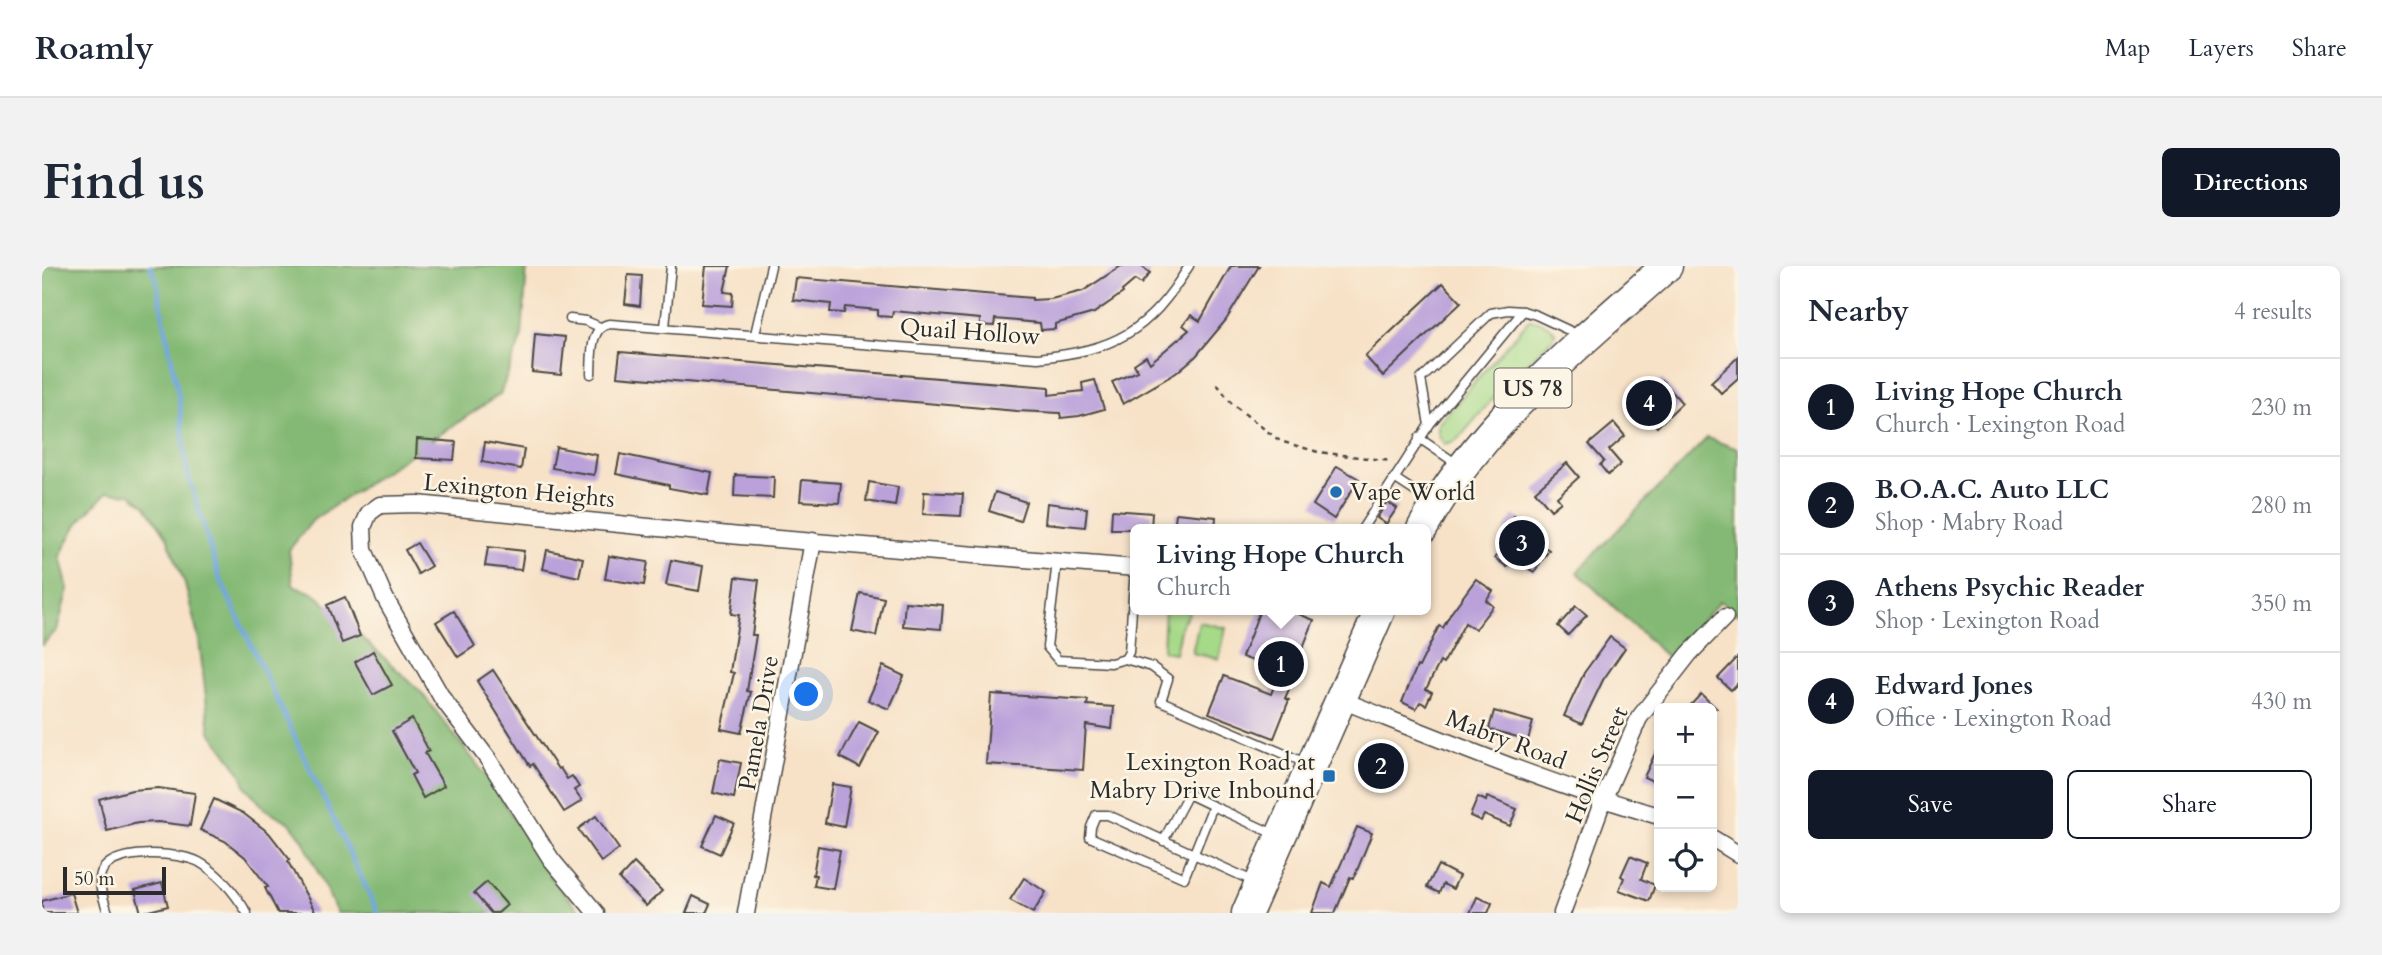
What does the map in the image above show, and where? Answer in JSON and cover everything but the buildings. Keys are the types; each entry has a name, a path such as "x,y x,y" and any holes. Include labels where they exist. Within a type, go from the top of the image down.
{"highway":[{"name":"US 78","path":"1429,517 1500,422 1667,266"},
{"path":"1247,913 1378,615"}],"street":[{"name":"Lexington Heights","path":"596,913 551,859 488,759 442,698 412,650 364,550 363,527 369,513 380,505 416,504 740,536 1130,567"},
{"name":"Pamela Drive","path":"746,913 813,541"},
{"name":"Hollis Street","path":"1562,913 1603,800 1644,710 1689,654 1725,617"},
{"name":"Mabry Road","path":"1339,699 1496,761 1603,800 1654,815"},
{"path":"1717,841 1738,854"}],"lane":[{"path":"665,327 671,266"},
{"path":"755,334 771,266"},
{"name":"Quail Hollow","path":"570,319 586,321 600,327 610,324 665,327 1038,358 1067,355 1109,344 1141,327 1177,286 1189,266"},
{"path":"1429,425 1421,379 1491,313 1508,310 1536,315 1587,339"},
{"path":"1365,524 1419,438 1523,312"},
{"path":"591,374 595,338 600,327"},
{"path":"1419,438 1463,468"},
{"path":"1394,478 1429,517"},
{"path":"1056,561 1047,647 1058,660 1111,663 1125,659 1152,667 1168,679 1161,701 1310,765"},
{"path":"1125,659 1129,652 1132,615"},
{"path":"1163,841 1188,794 1279,836"},
{"path":"1213,806 1194,854 1184,878 1090,837 1096,815 1108,814 1163,841 1194,854 1259,884"},
{"path":"108,913 100,877 107,865 117,858 163,853 200,862 233,890 247,913"}],"path":[{"path":"1217,384 1232,404 1280,440 1302,449 1372,457 1402,466"}],"green space":[{"path":"42,266 527,266 522,336 500,394 313,520 289,550 293,585 315,594 420,691 490,781 551,878 582,913 337,913 303,840 289,822 265,809 246,787 240,772 210,731 199,640 185,584 167,537 145,505 130,494 107,492 77,524 60,556 68,589 57,630 42,645"},
{"path":"1529,320 1550,327 1555,333 1553,338 1500,390 1461,436 1444,444 1438,434 1438,424"},
{"path":"1707,438 1738,449 1738,615 1720,601 1668,658 1577,572"},
{"path":"1165,615 1188,615 1181,625 1175,653 1163,651"},
{"path":"1199,622 1226,628 1219,659 1192,653"}],"waterway":[{"path":"150,266 156,279 179,398 187,471 219,577 378,913"}],"place":[{"name":"Edward Jones","path":"1649,403"},
{"name":"Vape World","path":"1336,492"},
{"name":"Athens Psychic Reader","path":"1522,543"},
{"name":"Living Hope Church","path":"1281,664"},
{"name":"B.O.A.C. Auto LLC","path":"1381,766"},
{"name":"Lexington Road at Mabry Drive Inbound","path":"1329,776"}]}
